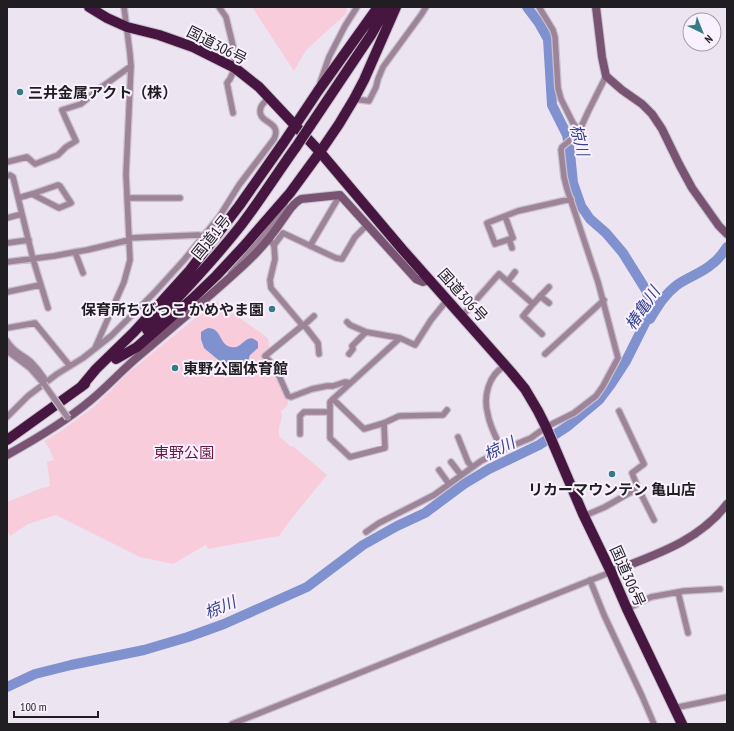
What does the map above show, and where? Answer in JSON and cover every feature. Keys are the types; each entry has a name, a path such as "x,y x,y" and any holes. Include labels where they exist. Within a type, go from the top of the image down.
{"highway":[{"name":"国道306号","path":"89,7 127,27 159,35 193,47 235,68 259,87 320,152 525,389 546,427 584,516 682,724"},
{"path":"81,387 96,369 134,332 194,264 239,206 378,7"},
{"name":"国道1号","path":"7,440 81,387 116,359 164,313 213,260 243,223 296,147 371,35 387,7"},
{"path":"116,359 137,347 216,276 290,193 320,152 354,99 364,80 396,7"}],"street":[{"path":"94,350 124,282 130,260 126,174 131,66 124,7"},
{"path":"219,7 226,17 234,50 235,68 227,83 232,113"},
{"path":"318,91 329,57 357,7"},
{"path":"354,99 369,100 383,67 426,7"},
{"path":"539,7 555,37 560,99 573,123 580,131"},
{"path":"366,532 428,498 472,467 502,450 532,438 546,427 574,413 596,396 618,358 604,300 564,177 561,158 562,147 580,131 606,76 596,7"},
{"path":"7,162 27,157 35,164 58,155 66,147 76,141 62,110 81,104 131,66"},
{"path":"606,76 622,90 642,104 657,120 692,188 715,221 727,234"},
{"path":"7,416 28,396 94,350 111,336 154,293 204,236 219,217 239,185 276,136 275,127 262,118 261,113 261,107 269,97"},
{"path":"7,176 13,177 33,259 48,308"},
{"path":"18,198 58,185 71,202 59,208 32,194"},
{"path":"213,293 270,227 282,210 290,193"},
{"path":"340,195 416,279 423,282 430,280"},
{"path":"319,354 318,343 271,288 269,283 275,258 271,242 283,219 296,202 301,199 340,195"},
{"path":"310,246 340,195"},
{"path":"127,198 180,198"},
{"path":"505,216 513,238 495,244 487,223 505,216 518,211 571,199"},
{"path":"7,218 22,214"},
{"path":"7,455 68,418 91,400 131,362 213,293 249,260 283,233 336,258 342,259 355,237 368,225"},
{"path":"7,262 87,250 124,242 129,239 198,235 204,236"},
{"path":"509,239 512,248"},
{"path":"7,243 29,240"},
{"path":"75,252 83,272"},
{"path":"508,281 515,272"},
{"path":"462,316 499,274 533,304"},
{"path":"7,292 40,285"},
{"path":"542,334 523,316 549,287"},
{"path":"540,296 549,303"},
{"path":"347,322 350,325 366,332 400,338 415,345 417,339 448,300"},
{"path":"545,354 604,300"},
{"path":"314,316 265,356 276,369 288,396 291,397 312,389 333,386 345,382 350,383"},
{"path":"7,328 35,323 70,366"},
{"path":"350,354 353,349 352,346 366,332"},
{"path":"384,423 385,448 350,457 330,438 330,402 400,338"},
{"path":"7,341 14,351 31,362 44,378"},
{"path":"7,349 30,368 44,384 68,418"},
{"path":"502,450 488,419 486,402 487,393 492,380 500,369 505,366"},
{"path":"333,399 364,429 384,423 399,416 443,415 447,410"},
{"path":"619,411 644,464 632,473 654,520"},
{"path":"300,434 300,416 304,412 329,412"},
{"path":"458,437 468,462 472,467"},
{"path":"451,462 461,475"},
{"path":"439,470 449,484"},
{"path":"584,516 638,488"},
{"path":"232,724 671,548 695,535 704,528 727,504"},
{"path":"590,580 604,615 654,724"},
{"path":"627,609 651,597 678,592 720,589"},
{"path":"678,592 688,633"},
{"path":"674,708 727,697"}],"green space":[{"path":"252,7 347,7 346,14 306,50 294,71"},
{"name":"東野公園","path":"216,301 268,338 268,357 288,401 287,406 281,411 282,417 279,428 279,436 327,475 279,536 208,549 206,545 173,564 140,557 56,515 28,524 10,536 7,530 7,502 50,486 47,462 54,460 44,441 61,431 96,405 128,373"}],"water":[{"path":"208,328 216,331 227,346 239,346 250,338 258,342 258,348 250,355 247,364 243,368 236,371 230,370 204,348 201,339 201,332"}],"waterway":[{"name":"椋川","path":"7,687 35,674 144,650 188,637 224,624 307,587 363,545 397,526 425,513 464,484 489,469 539,445 568,426 599,400 626,361 649,315 650,302 646,290 623,253 606,233 590,219 581,206 573,183 567,135 552,105 548,39 539,23 527,7"},
{"name":"椿亀川","path":"650,319 669,292 681,282 708,267 727,247"}],"place":[{"name":"三井金属アクト（株）","path":"20,92"},
{"name":"保育所ちびっこ かめやま園","path":"272,309"},
{"name":"東野公園体育館","path":"175,368"},
{"name":"リカーマウンテン 亀山店","path":"612,474"}]}
